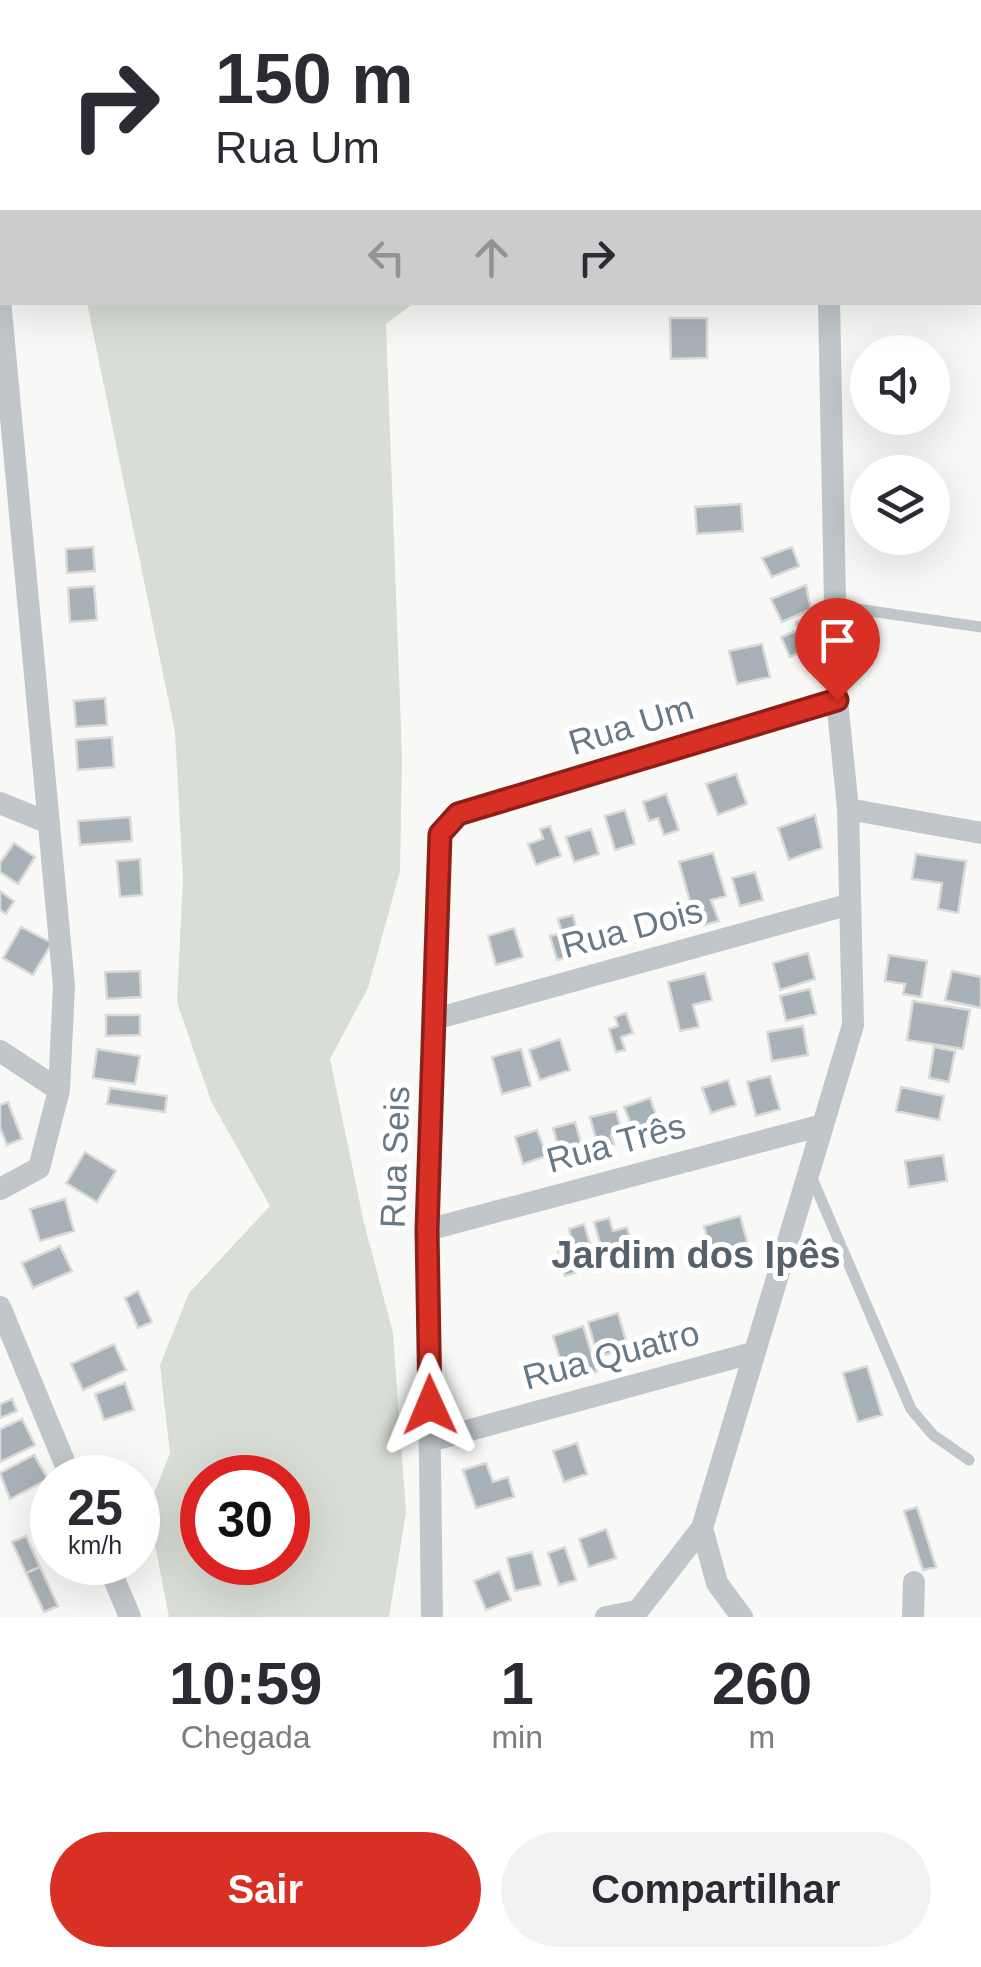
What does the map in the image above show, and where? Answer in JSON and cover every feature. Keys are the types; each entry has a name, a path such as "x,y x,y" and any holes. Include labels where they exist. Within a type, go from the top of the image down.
{"street":[{"path":"0,300 11,555 49,823 64,986 59,1090 39,1168 0,1189"},
{"path":"606,1617 635,1614 702,1528 853,1025 847,905 848,809 837,700 829,305"},
{"name":"Rua Um","path":"449,823 458,814 837,700"},
{"path":"0,803 49,823"},
{"path":"848,809 981,833"},
{"name":"Rua Seis","path":"432,1617 427,1230 440,834 449,823"},
{"name":"Rua Dois","path":"435,1019 847,905"},
{"path":"0,1051 59,1090"},
{"name":"Rua Três","path":"427,1230 823,1125"},
{"path":"0,1307 61,1455"},
{"name":"Rua Quatro","path":"430,1440 752,1353"},
{"path":"702,1528 718,1583 742,1617"},
{"path":"913,1617 914,1582"},
{"path":"117,1585 130,1617"}],"lane":[{"path":"836,606 981,628"},
{"path":"809,1172 911,1409 933,1435 969,1460"}],"shaded area":[{"path":"87,305 411,305 386,324 402,757 400,871 368,988 330,1059 364,1223 393,1333 406,1512 389,1617 169,1617 160,1571 160,1478 170,1453 160,1365 189,1293 270,1206 211,1101 177,1002 183,878 175,732"}],"building":[{"path":"670,318 707,318 707,358 671,359"},
{"path":"741,504 743,531 697,534 695,507"},
{"path":"93,547 95,571 67,573 66,549"},
{"path":"792,547 799,566 772,577 762,558"},
{"path":"806,585 811,609 782,622 771,599"},
{"path":"94,586 97,620 70,622 68,588"},
{"path":"817,614 820,632 810,637 813,648 790,657 781,637 798,630 796,622"},
{"path":"762,644 770,677 737,684 729,651"},
{"path":"105,698 107,725 76,727 74,701"},
{"path":"112,737 114,767 78,770 76,740"},
{"path":"736,774 747,804 718,815 706,784"},
{"path":"666,794 679,830 664,835 658,818 649,821 643,802"},
{"path":"625,810 635,844 615,850 605,816"},
{"path":"815,815 822,848 789,860 778,828"},
{"path":"130,817 132,841 80,845 78,821"},
{"path":"550,826 561,856 536,865 528,844 543,839 540,829"},
{"path":"591,829 599,854 574,862 566,837"},
{"path":"14,843 35,857 18,884 0,872 0,863"},
{"path":"713,853 726,896 711,900 719,921 697,927 679,862"},
{"path":"916,854 966,861 958,913 938,909 942,883 912,879"},
{"path":"140,859 142,895 120,897 117,861"},
{"path":"755,872 763,900 740,906 732,878"},
{"path":"0,891 14,901 6,914 0,910"},
{"path":"573,915 578,935 565,938 570,957 557,960 550,936 562,933 558,919"},
{"path":"21,927 52,943 33,975 3,958"},
{"path":"514,928 523,957 496,965 488,936"},
{"path":"808,953 815,979 780,990 773,963"},
{"path":"889,955 927,961 921,997 903,994 905,984 885,981"},
{"path":"140,971 141,997 107,999 105,972"},
{"path":"952,971 981,977 981,1008 945,1000"},
{"path":"705,973 712,1000 693,1005 699,1027 680,1031 668,982"},
{"path":"810,989 816,1014 786,1021 780,996"},
{"path":"913,1001 970,1010 963,1049 907,1040"},
{"path":"626,1013 633,1033 621,1037 625,1050 616,1052 609,1029 618,1026 615,1017"},
{"path":"106,1015 140,1015 140,1035 106,1036"},
{"path":"803,1026 808,1055 772,1061 767,1032"},
{"path":"560,1039 570,1070 540,1080 529,1050"},
{"path":"934,1047 955,1051 949,1082 929,1078"},
{"path":"97,1049 140,1056 135,1084 93,1078"},
{"path":"521,1049 531,1086 502,1094 492,1057"},
{"path":"770,1076 780,1109 756,1116 747,1082"},
{"path":"728,1080 736,1105 711,1113 702,1088"},
{"path":"901,1087 944,1096 939,1120 896,1111"},
{"path":"110,1088 167,1096 165,1112 107,1104"},
{"path":"650,1098 659,1123 634,1132 624,1107"},
{"path":"8,1102 22,1139 7,1145 0,1128 0,1105"},
{"path":"616,1111 622,1132 611,1135 614,1144 598,1147 590,1117"},
{"path":"575,1122 583,1150 561,1156 553,1128"},
{"path":"537,1130 547,1156 523,1164 515,1137"},
{"path":"85,1152 116,1171 97,1202 66,1183"},
{"path":"943,1155 947,1181 909,1187 905,1161"},
{"path":"65,1199 74,1231 40,1241 30,1209"},
{"path":"740,1216 748,1245 712,1255 704,1226"},
{"path":"609,1218 613,1231 627,1227 632,1246 603,1254 594,1222"},
{"path":"584,1224 593,1254 580,1258 584,1270 565,1276 556,1242 571,1238 569,1229"},
{"path":"60,1246 72,1271 33,1288 22,1263"},
{"path":"138,1291 152,1322 138,1328 125,1298"},
{"path":"618,1313 628,1348 598,1357 588,1322"},
{"path":"583,1326 597,1371 586,1375 582,1364 563,1369 553,1336"},
{"path":"114,1344 126,1370 83,1390 71,1364"},
{"path":"867,1366 882,1415 858,1422 843,1373"},
{"path":"125,1383 134,1410 104,1420 95,1394"},
{"path":"12,1399 17,1411 0,1418 0,1404"},
{"path":"22,1419 35,1445 0,1462 0,1429"},
{"path":"577,1443 587,1474 564,1482 553,1451"},
{"path":"30,1457 30,1488 10,1499 0,1473"},
{"path":"486,1463 493,1482 508,1477 514,1497 476,1508 463,1470"},
{"path":"917,1507 936,1567 923,1570 904,1511"},
{"path":"606,1529 616,1558 589,1567 579,1539"},
{"path":"26,1536 30,1571 26,1573 12,1542"},
{"path":"565,1547 576,1580 559,1585 548,1553"},
{"path":"532,1552 541,1585 515,1591 507,1558"},
{"path":"499,1571 511,1600 486,1610 474,1581"},
{"path":"32,1585 48,1585 58,1606 44,1612"}],"district":[{"name":"Jardim dos Ipês","path":"696,1255"}],"route":[{"path":"430,1405 427,1230 440,834 458,814 837,700"}]}
